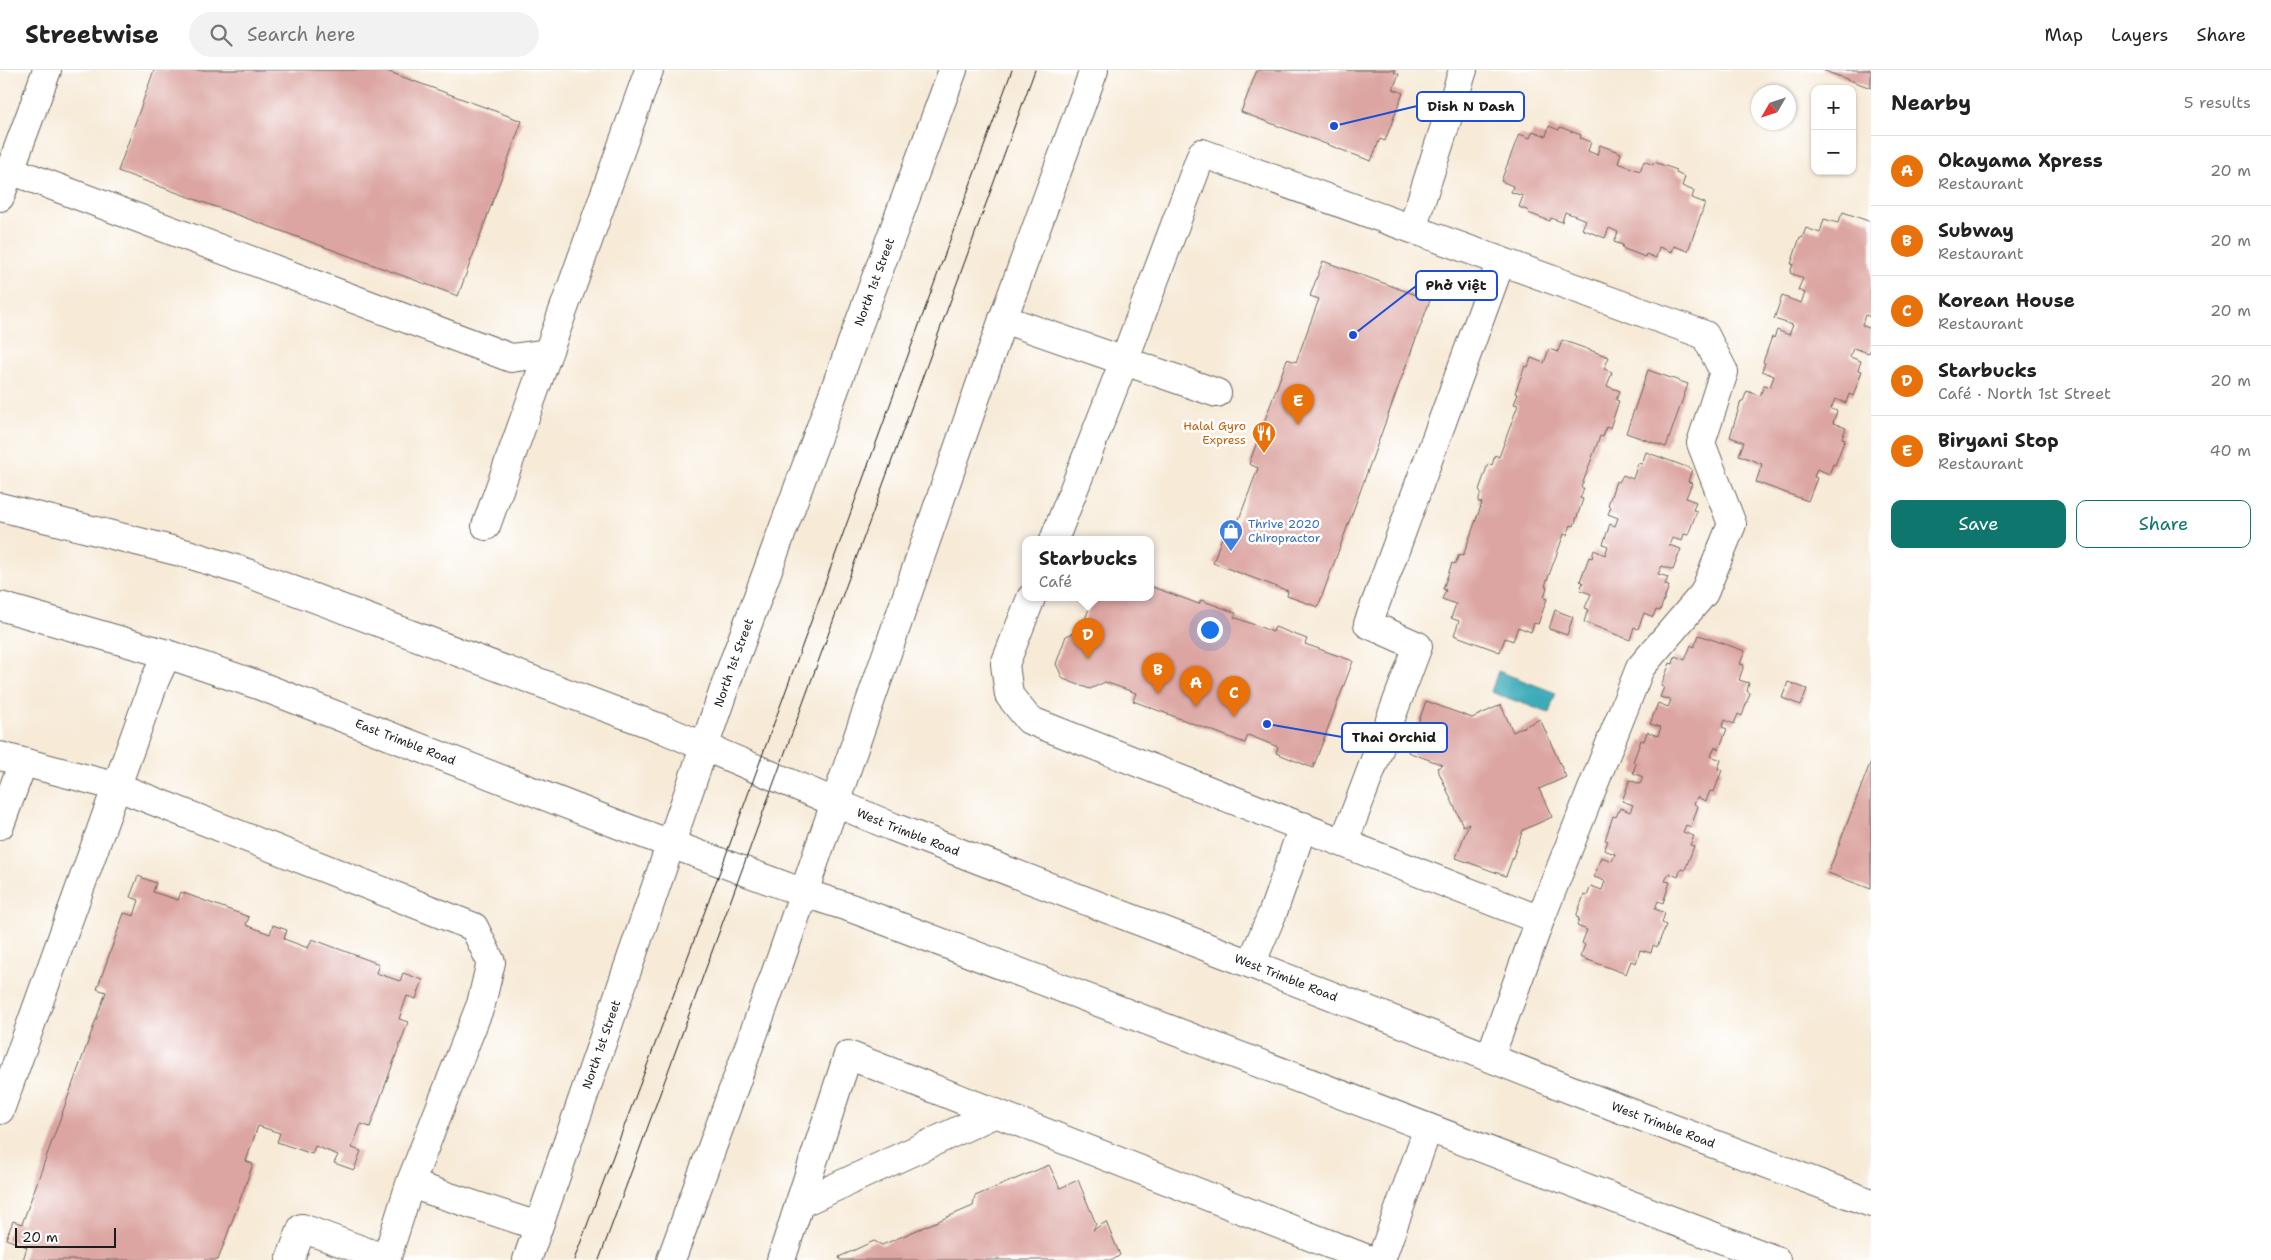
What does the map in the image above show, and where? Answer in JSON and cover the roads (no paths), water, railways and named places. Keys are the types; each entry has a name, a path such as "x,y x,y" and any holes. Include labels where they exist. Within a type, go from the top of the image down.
{"main road":[{"path":"0,198 47,70"},
{"path":"486,526 649,70"},
{"name":"North 1st Street","path":"527,1260 730,672 953,70"},
{"path":"671,1260 804,893 1003,319 1094,70"},
{"path":"1412,229 1463,70"},
{"path":"1056,536 1202,153 1705,335 1724,372 1701,443 1732,524 1704,592 1640,668 1540,920 1490,1057"},
{"path":"10,170 511,358 548,353"},
{"path":"1344,842 1418,646 1368,624 1501,261"},
{"path":"1003,319 1217,394"},
{"path":"0,507 188,554 242,571 706,746"},
{"path":"1030,601 1005,664 1008,695 1029,720 1540,920"},
{"name":"East Trimble Road","path":"0,606 167,654 258,685 804,893"},
{"path":"0,1110 155,680 167,654"},
{"name":"West Trimble Road","path":"706,746 893,827 1871,1203"},
{"path":"0,825 11,759 118,787 474,927 491,962 481,1004 410,1184 386,1260 302,1228 290,1260"},
{"path":"1251,964 1273,912 1303,826"},
{"path":"804,893 861,911 1776,1260"},
{"path":"781,1260 848,1055 1370,1260"},
{"path":"799,1204 996,1113"},
{"path":"1381,1260 1428,1128"},
{"path":"410,1184 538,1226"}],"water":[{"path":"1498,671 1556,693 1549,713 1491,692"}],"tram line":[{"path":"574,1260 723,863 1012,70"},
{"path":"599,1260 1035,70"}],"place":[{"name":"Dish N Dash","path":"1334,126"},
{"name":"Phở Việt","path":"1353,335"},
{"name":"Biryani Stop","path":"1298,425"},
{"name":"Halal Gyro Express","path":"1264,454"},
{"name":"Thrive 2020 Chiropractor","path":"1231,552"},
{"name":"Starbucks","path":"1088,659"},
{"name":"Subway","path":"1158,694"},
{"name":"Okayama Xpress","path":"1196,707"},
{"name":"Korean House","path":"1234,717"},
{"name":"Thai Orchid","path":"1267,724"}]}
